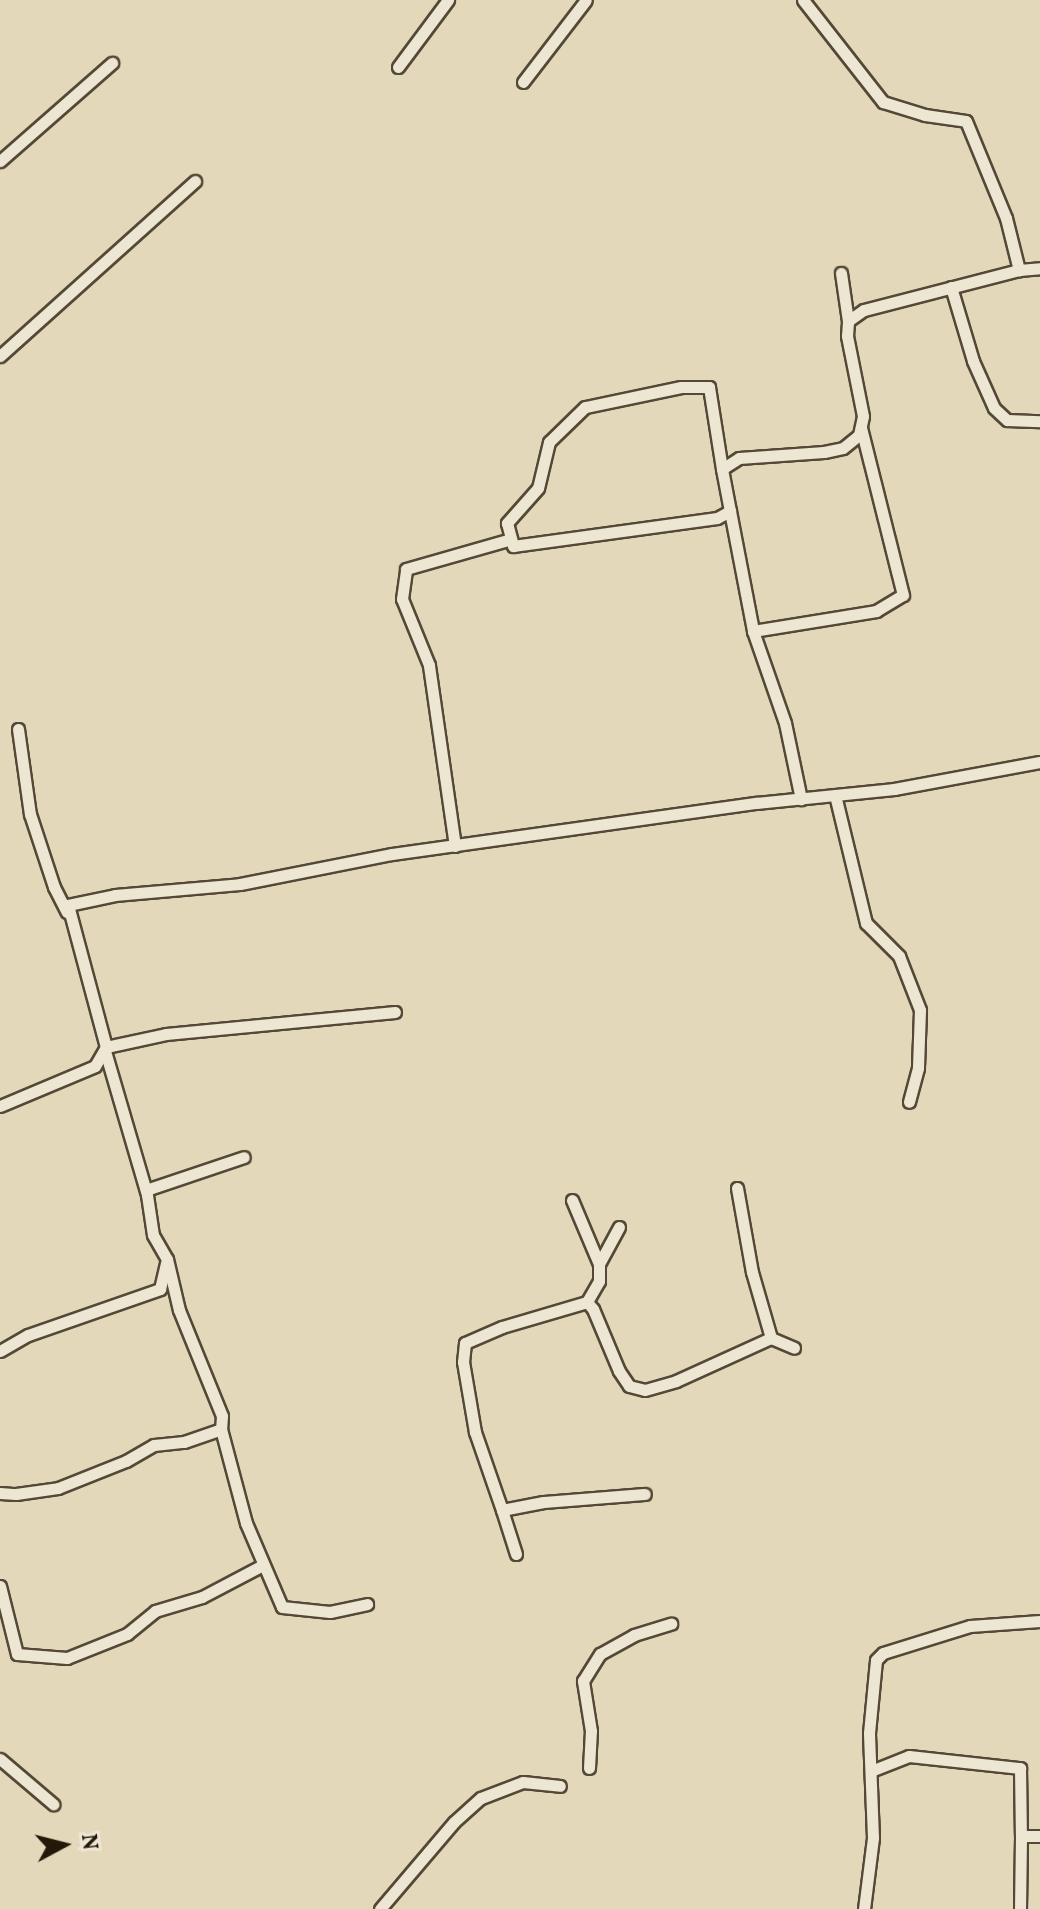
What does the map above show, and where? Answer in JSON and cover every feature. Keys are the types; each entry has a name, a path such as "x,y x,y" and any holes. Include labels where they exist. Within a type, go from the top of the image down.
{"street":[{"path":"398,67 448,0"},
{"path":"523,82 586,0"},
{"path":"803,0 883,102 925,115 966,121 997,192 1019,270"},
{"path":"0,161 112,63"},
{"path":"0,356 195,181"},
{"path":"848,321 864,310 1019,270 1040,268"},
{"path":"722,469 739,458 843,448 859,435 863,416 851,364 841,273"},
{"path":"951,287 973,361 994,408 1007,420 1040,421"},
{"path":"730,511 717,518 513,546 507,523 538,488 549,442 585,407 681,387 709,387 753,631 785,723 801,799"},
{"path":"753,631 876,611 903,595 860,427"},
{"path":"455,846 429,665 402,599 406,569 511,539"},
{"path":"18,729 30,814 54,887 68,916 146,1190 153,1235 167,1259 179,1310 222,1416 221,1429 246,1523 282,1607 330,1612 367,1604"},
{"path":"68,916 68,905 115,895 240,884 392,854 835,795 1040,762"},
{"path":"835,795 866,923 899,956 920,1010 918,1068 909,1102"},
{"path":"0,1106 95,1066 106,1049 166,1034 395,1012"},
{"path":"146,1190 244,1157"},
{"path":"737,1188 752,1272 771,1338"},
{"path":"516,1554 475,1432 463,1362 465,1343 502,1327 587,1302 599,1281 599,1264 572,1200"},
{"path":"599,1264 619,1227"},
{"path":"0,1351 28,1335 160,1289 167,1259"},
{"path":"587,1302 629,1386 645,1390 676,1381 771,1338 794,1348"},
{"path":"0,1493 58,1488 126,1461 154,1445 184,1442 221,1429"},
{"path":"502,1510 543,1502 645,1494"},
{"path":"0,1586 17,1654 67,1658 127,1634 155,1611 202,1597 263,1565"},
{"path":"864,1909 873,1838 869,1703 876,1660 883,1653 945,1632 978,1625 1040,1621"},
{"path":"589,1768 591,1731 583,1681 600,1654 634,1635 671,1624"},
{"path":"871,1771 909,1756 1020,1768 1020,1909"},
{"path":"0,1759 53,1804"},
{"path":"380,1909 454,1822 481,1798 523,1782 560,1786"},
{"path":"1021,1836 1040,1836"}]}
